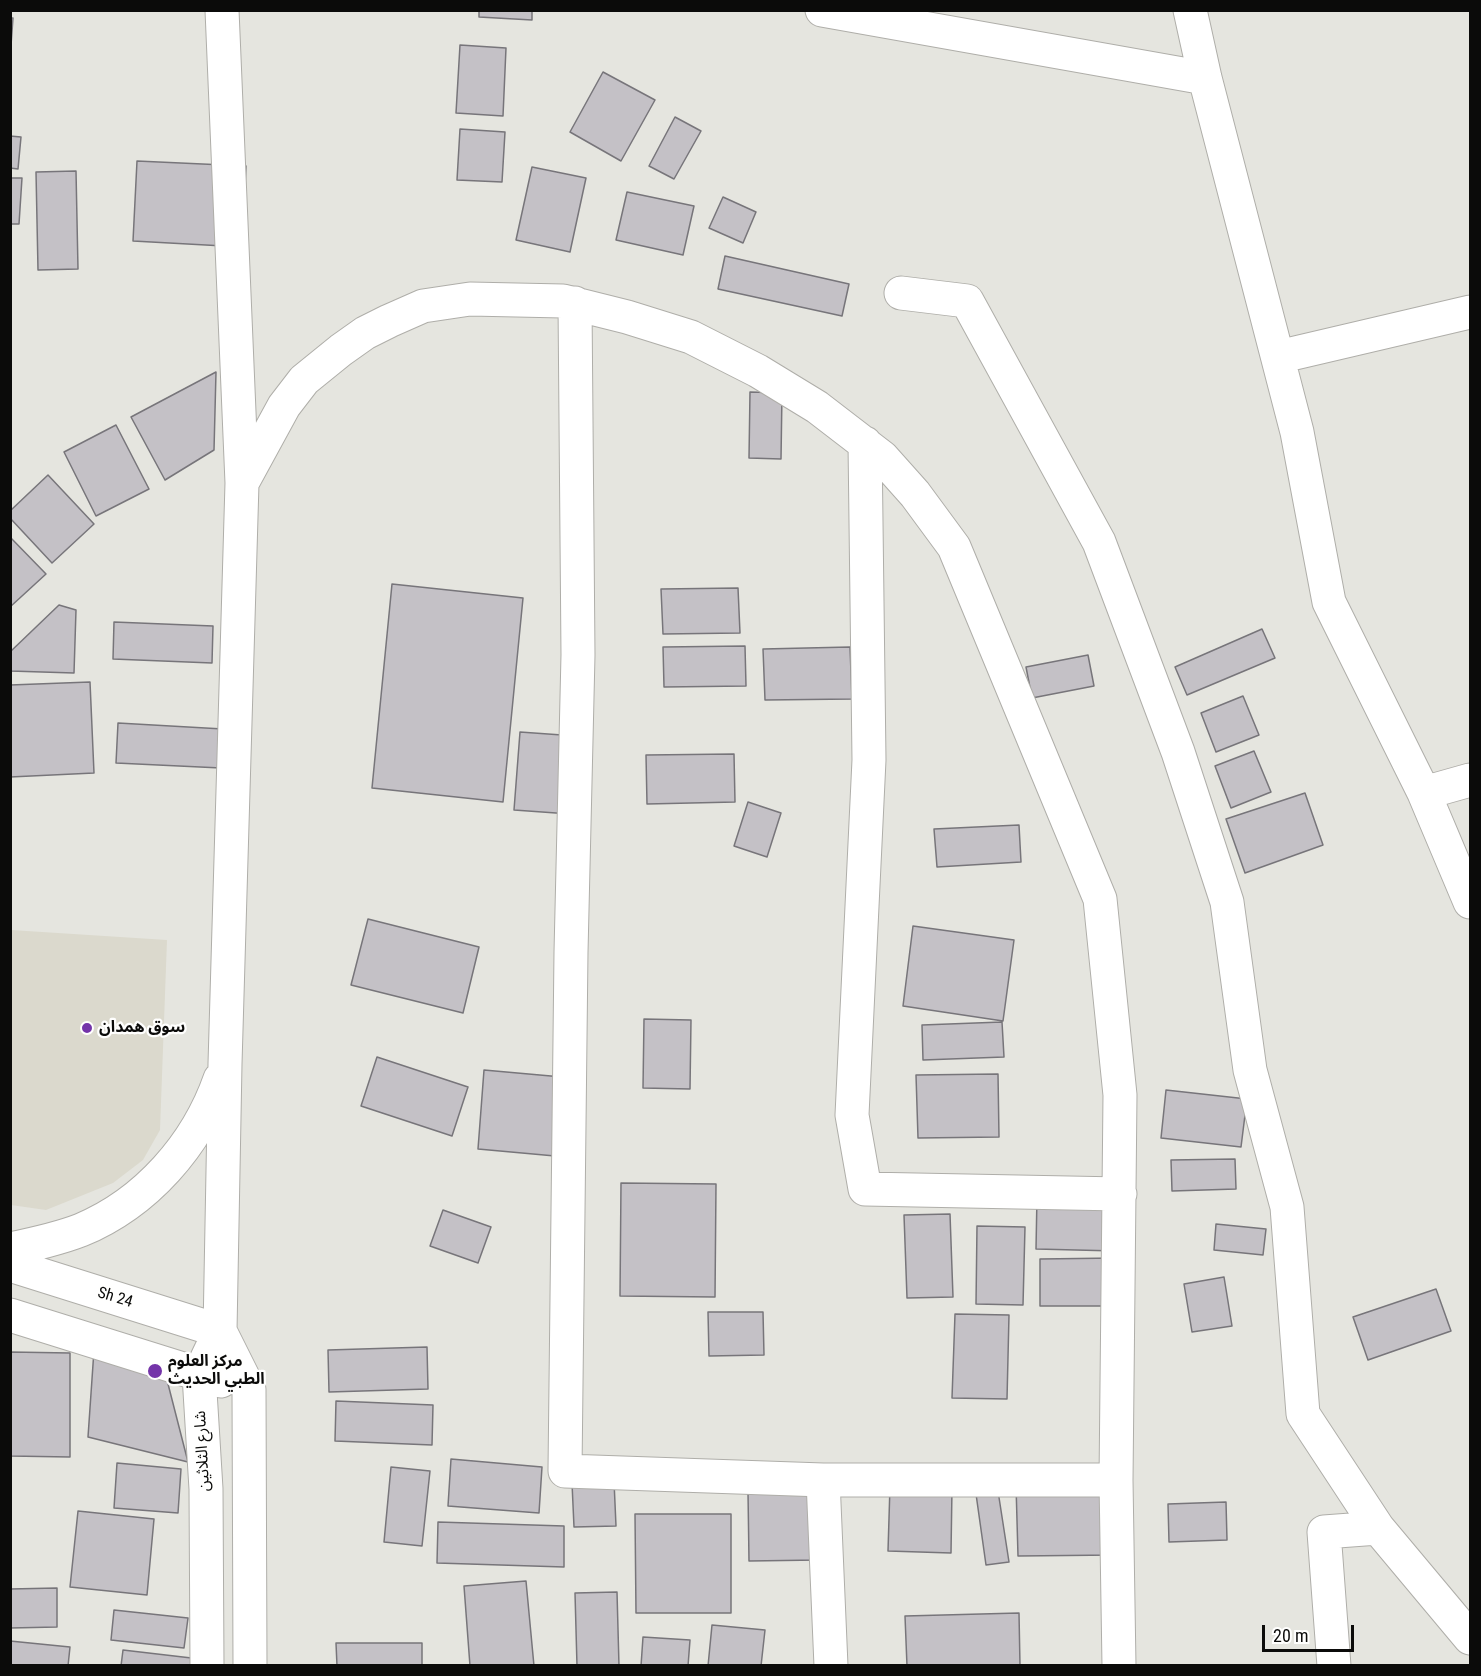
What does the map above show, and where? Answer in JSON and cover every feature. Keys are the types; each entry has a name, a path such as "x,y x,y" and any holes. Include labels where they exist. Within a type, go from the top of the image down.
{"street":[{"path":"222,10 242,483 225,1064 220,1331 249,1389 250,1665"},
{"path":"822,10 1205,78"},
{"path":"1190,10 1205,78 1297,432 1329,602 1424,793 1470,902"},
{"path":"901,293 967,302 1100,542 1178,752 1227,902 1250,1070 1287,1207 1303,1414 1378,1528 1470,1638"},
{"path":"242,483 284,406 304,380 341,350 365,333 423,306 470,299 575,303 691,337 758,371 817,407 882,457 915,494 954,547 1100,899 1120,1095 1116,1480 1119,1665"},
{"path":"575,303 578,655 571,952 565,1470 823,1480 1116,1480"},
{"path":"1278,357 1470,312"},
{"path":"865,443 869,760 852,1115 865,1190 1120,1194"},
{"path":"1424,793 1470,780"},
{"path":"10,1249 47,1241 82,1229 115,1211 146,1189 172,1163 195,1132 213,1099 225,1064"},
{"name":"Sh 24","path":"10,1265 220,1331"},
{"path":"10,1315 249,1389"},
{"name":"شارع الثلاثين","path":"207,1665 206,1489 199,1375 220,1331"},
{"path":"823,1480 831,1665"},
{"path":"1334,1665 1324,1532 1378,1528"}],"shaded area":[{"name":"سوق همدان","path":"11,930 167,940 160,1130 143,1160 113,1183 46,1210 11,1205"}],"building":[{"path":"479,10 532,10 532,20 479,17"},
{"path":"10,18 13,18 10,59"},
{"path":"460,45 506,48 503,116 456,113"},
{"path":"603,72 655,100 621,161 570,132"},
{"path":"675,117 701,131 674,179 649,166"},
{"path":"460,129 505,132 502,182 457,180"},
{"path":"10,136 21,137 18,169 10,168"},
{"path":"137,161 246,166 242,247 133,241"},
{"path":"532,167 586,178 570,252 516,240"},
{"path":"76,171 78,269 38,270 36,172"},
{"path":"10,178 22,178 19,224 10,224"},
{"path":"627,192 694,206 683,255 616,240"},
{"path":"723,197 756,212 743,243 709,228"},
{"path":"725,256 849,284 842,316 718,289"},
{"path":"216,372 214,450 165,480 131,417"},
{"path":"750,392 782,393 781,459 749,458"},
{"path":"116,425 149,489 96,516 64,452"},
{"path":"48,475 94,524 52,563 10,518 10,511"},
{"path":"10,537 46,574 10,607"},
{"path":"392,584 523,598 503,802 372,788"},
{"path":"738,588 740,633 663,634 661,589"},
{"path":"59,605 76,610 74,673 10,671 10,652"},
{"path":"114,622 213,626 212,663 113,659"},
{"path":"1262,629 1275,658 1187,695 1175,667"},
{"path":"745,646 746,686 664,687 663,647"},
{"path":"850,647 852,699 765,700 763,649"},
{"path":"1088,655 1094,686 1032,698 1026,667"},
{"path":"90,682 94,773 10,777 10,685"},
{"path":"1243,696 1259,735 1216,752 1201,713"},
{"path":"118,723 223,729 221,768 116,763"},
{"path":"520,732 576,736 570,814 514,810"},
{"path":"1254,751 1271,792 1231,808 1215,766"},
{"path":"734,754 735,802 647,804 646,755"},
{"path":"1305,793 1323,845 1245,873 1226,819"},
{"path":"748,802 781,813 767,857 734,846"},
{"path":"1019,825 1021,862 937,867 934,829"},
{"path":"368,919 479,947 463,1013 351,985"},
{"path":"913,926 1014,940 1003,1021 903,1006"},
{"path":"644,1019 691,1020 690,1089 643,1088"},
{"path":"1002,1022 1004,1057 923,1060 922,1025"},
{"path":"377,1057 468,1087 452,1136 361,1106"},
{"path":"484,1070 562,1077 555,1156 478,1149"},
{"path":"998,1074 999,1137 918,1138 916,1075"},
{"path":"1166,1090 1247,1099 1241,1147 1161,1138"},
{"path":"1235,1159 1236,1189 1172,1191 1171,1160"},
{"path":"621,1183 716,1184 715,1297 620,1296"},
{"path":"1037,1196 1117,1197 1116,1251 1036,1249"},
{"path":"443,1210 491,1227 478,1263 430,1246"},
{"path":"950,1214 953,1297 907,1298 904,1215"},
{"path":"1216,1224 1266,1229 1263,1255 1214,1250"},
{"path":"977,1226 1025,1227 1023,1305 976,1304"},
{"path":"1116,1258 1117,1306 1040,1306 1040,1259"},
{"path":"1224,1277 1232,1326 1192,1332 1184,1284"},
{"path":"1436,1289 1451,1331 1368,1360 1353,1317"},
{"path":"708,1312 763,1312 764,1355 709,1356"},
{"path":"955,1314 1009,1315 1007,1399 952,1398"},
{"path":"427,1347 428,1389 329,1392 328,1350"},
{"path":"94,1350 167,1380 188,1462 88,1437"},
{"path":"10,1352 70,1353 70,1457 10,1456"},
{"path":"336,1401 433,1405 432,1445 335,1441"},
{"path":"451,1459 542,1467 539,1513 448,1506"},
{"path":"117,1463 181,1469 178,1513 114,1508"},
{"path":"391,1467 430,1471 422,1546 384,1542"},
{"path":"614,1481 616,1526 574,1527 572,1483"},
{"path":"1113,1483 1115,1555 1018,1556 1016,1485"},
{"path":"890,1486 952,1488 951,1553 888,1551"},
{"path":"816,1490 818,1560 749,1561 748,1492"},
{"path":"998,1491 1009,1562 986,1565 976,1494"},
{"path":"1226,1502 1227,1540 1169,1542 1168,1504"},
{"path":"78,1511 154,1519 147,1595 70,1587"},
{"path":"635,1514 731,1514 731,1613 636,1613"},
{"path":"438,1522 564,1526 564,1567 437,1563"},
{"path":"526,1581 534,1666 470,1666 464,1586"},
{"path":"57,1588 57,1627 10,1628 10,1589"},
{"path":"617,1592 619,1666 577,1666 575,1593"},
{"path":"114,1610 188,1618 184,1648 111,1640"},
{"path":"1019,1613 1020,1666 907,1666 905,1616"},
{"path":"712,1625 765,1630 761,1666 708,1666"},
{"path":"643,1637 690,1640 688,1666 641,1666"},
{"path":"10,1641 70,1647 68,1666 10,1666"},
{"path":"336,1643 422,1643 422,1666 337,1666"},
{"path":"123,1650 200,1659 200,1666 121,1666"}],"place":[{"name":"سوق همدان","path":"87,1028"},
{"name":"مركز العلوم الطبي الحديث","path":"155,1371"}]}
